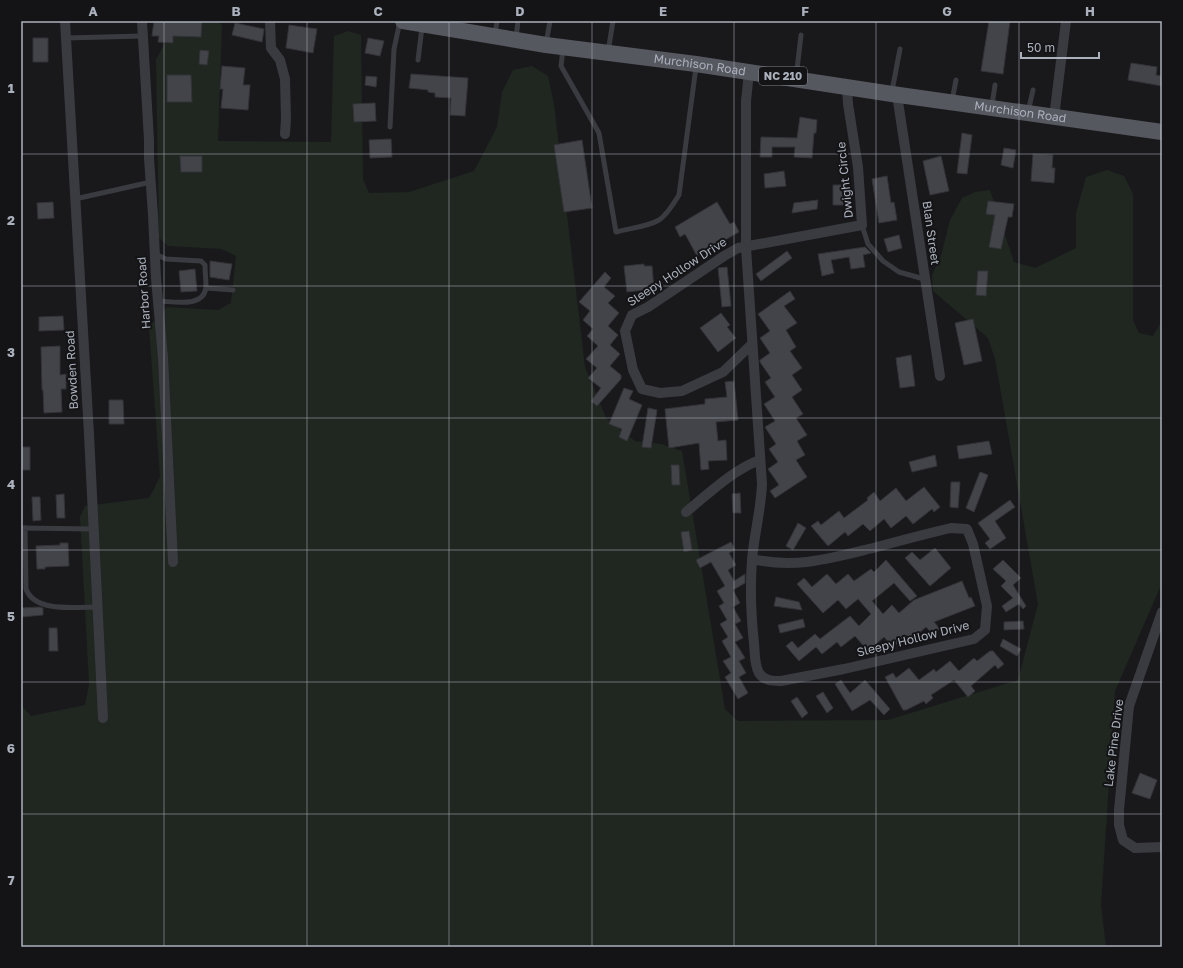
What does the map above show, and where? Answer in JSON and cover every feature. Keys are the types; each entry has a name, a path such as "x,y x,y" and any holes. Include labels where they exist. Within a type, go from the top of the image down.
{"main road":[{"name":"Murchison Road","path":"403,21 496,28 515,39 563,47 796,78 894,94 1162,132"}],"street":[{"name":"Bowden Road","path":"65,21 94,529 103,718"},
{"name":"Harbor Road","path":"142,21 155,254 163,358 173,562"},
{"path":"270,21 271,48 280,60 285,79 285,134"},
{"path":"1054,117 1066,21"},
{"name":"Sleepy Hollow Drive","path":"749,72 746,101 746,248 760,460 761,501 752,559 752,625 757,666 760,674 771,681 781,681 844,669 974,639 985,630 987,606 973,544 967,529 951,528 824,560 788,564 772,563 752,559"},
{"name":"Dwight Circle","path":"746,248 862,225 858,167 848,104 847,87"},
{"name":"Blan Street","path":"894,94 940,376"},
{"name":"Sleepy Hollow Drive","path":"746,248 738,248 724,256 632,315 625,331 633,370 642,389 660,394 682,391 723,372 752,344"},
{"path":"686,512 736,473 760,460"},
{"name":"Lake Pine Drive","path":"1162,612 1129,706 1118,810 1119,825 1123,840 1135,848 1162,847"}],"lane":[{"path":"390,127 394,49 400,21"},
{"path":"515,39 518,21"},
{"path":"546,44 550,21"},
{"path":"608,53 613,21"},
{"path":"418,60 422,23"},
{"path":"796,78 801,35"},
{"path":"66,38 142,36"},
{"path":"563,47 561,66 599,133 616,232 643,226 659,219 674,203 679,195 696,64"},
{"path":"894,94 900,49"},
{"path":"952,102 956,80"},
{"path":"991,108 995,85"},
{"path":"1028,113 1033,90"},
{"path":"76,199 151,182"},
{"path":"862,225 868,244 883,261 899,272 924,279"},
{"path":"155,254 166,259 197,261 204,263 205,265 206,288 203,296 191,302 158,301"},
{"path":"206,288 233,290"},
{"path":"94,529 23,528 26,589 28,594 38,602 53,607 97,607"}],"shaded area":[{"path":"176,21 219,21 222,26 218,141 331,142 334,36 348,31 361,35 363,179 369,193 409,192 474,171 497,127 502,92 513,70 532,66 548,76 554,104 585,367 606,418 635,441 661,444 682,451 725,709 738,721 888,720 1018,680 1038,604 995,359 988,338 933,291 932,275 941,256 950,220 962,198 975,192 990,190 1014,262 1035,268 1076,248 1076,213 1086,177 1107,170 1124,176 1133,194 1133,320 1139,333 1153,336 1162,320 1162,583 1115,691 1101,905 1106,947 21,947 21,705 31,716 85,705 89,684 80,517 85,506 149,498 160,477 149,327 167,307 218,310 231,303 236,256 221,249 168,246 159,238 156,60"}],"building":[{"path":"154,21 202,21 201,37 173,36 173,43 158,42 159,36 152,36"},
{"path":"989,21 1010,21 1003,74 981,71"},
{"path":"235,23 264,29 262,42 232,35"},
{"path":"289,25 317,29 313,53 286,48"},
{"path":"33,38 48,38 48,62 33,62"},
{"path":"368,38 384,41 380,56 365,53"},
{"path":"200,50 209,51 207,65 199,64"},
{"path":"1131,63 1157,67 1156,75 1162,76 1162,86 1128,80"},
{"path":"222,66 245,68 243,85 250,85 248,110 221,108 223,89 220,89"},
{"path":"411,74 468,78 465,116 450,115 451,98 435,97 435,93 428,92 428,90 409,88"},
{"path":"167,75 191,75 192,102 167,102"},
{"path":"366,76 377,77 376,87 365,85"},
{"path":"375,103 376,121 354,122 353,104"},
{"path":"800,117 817,120 816,133 814,133 812,158 794,157 795,147 772,147 772,157 760,157 761,137 797,138"},
{"path":"962,133 972,135 967,174 957,173"},
{"path":"391,139 392,157 370,158 369,140"},
{"path":"582,140 592,208 564,212 554,145"},
{"path":"1004,148 1016,150 1013,168 1001,165"},
{"path":"1033,154 1053,155 1052,168 1055,168 1054,183 1031,181"},
{"path":"180,156 202,156 202,172 181,172"},
{"path":"941,156 949,191 930,195 923,161"},
{"path":"784,171 786,186 765,188 764,174"},
{"path":"887,176 891,203 894,202 897,220 879,223 872,179"},
{"path":"833,185 845,185 845,205 833,205"},
{"path":"818,200 817,209 792,213 794,203"},
{"path":"988,201 1014,204 1012,217 1008,217 1001,249 989,247 995,215 986,214"},
{"path":"53,202 54,218 38,219 37,203"},
{"path":"717,202 730,224 734,222 739,232 697,256 685,234 680,237 675,227"},
{"path":"899,235 902,248 888,252 884,239"},
{"path":"865,247 871,253 863,255 865,267 851,269 849,257 831,260 834,273 822,276 818,254"},
{"path":"787,251 792,258 761,281 756,274"},
{"path":"210,261 232,264 229,280 210,277"},
{"path":"644,264 644,266 652,266 654,289 627,292 624,266"},
{"path":"727,267 731,306 722,307 718,268"},
{"path":"195,269 197,291 181,292 179,271"},
{"path":"978,271 988,271 986,296 976,295"},
{"path":"605,272 611,278 604,287 615,296 608,303 619,313 608,326 618,335 610,345 620,354 610,366 621,375 621,379 597,406 591,401 601,388 588,378 597,368 586,359 598,346 587,336 593,329 583,320 590,311 579,302"},
{"path":"790,291 795,299 784,306 797,323 786,330 796,347 790,351 802,368 792,375 802,390 792,397 803,414 796,418 807,435 797,441 805,455 796,460 807,477 775,498 770,491 779,485 768,469 778,462 769,449 776,444 765,427 775,421 764,404 775,397 765,382 771,378 760,362 760,360 770,353 760,338 770,331 758,314"},
{"path":"721,313 730,325 727,327 736,338 718,352 700,328"},
{"path":"63,316 64,330 39,331 39,317"},
{"path":"973,319 982,361 964,365 955,323"},
{"path":"60,346 60,375 66,374 66,389 61,389 62,412 44,413 41,347"},
{"path":"911,355 915,386 900,388 896,358"},
{"path":"734,381 738,420 716,422 718,441 726,440 727,460 708,461 709,469 701,470 699,443 669,448 665,409 705,404 705,399 727,397 725,382"},
{"path":"624,388 633,391 629,399 642,405 627,441 619,437 622,429 609,424"},
{"path":"109,400 123,400 124,424 109,424"},
{"path":"648,408 657,410 651,448 642,447"},
{"path":"989,441 992,454 959,459 957,446"},
{"path":"21,447 30,447 30,470 22,470"},
{"path":"935,455 937,466 912,472 909,462"},
{"path":"671,465 679,465 680,485 672,485"},
{"path":"980,472 988,475 974,512 966,508"},
{"path":"951,482 960,482 958,508 950,507"},
{"path":"924,487 940,507 934,512 932,509 913,524 906,516 891,528 884,519 870,531 863,524 848,536 845,532 828,546 811,526 818,521 821,525 839,511 844,518 868,500 867,498 874,492 880,501 896,488 906,501"},
{"path":"740,493 741,513 733,513 732,494"},
{"path":"64,494 65,518 57,518 56,495"},
{"path":"32,497 40,497 41,520 33,521"},
{"path":"1010,500 1015,507 995,521 1006,538 990,549 985,543 990,539 978,523"},
{"path":"798,523 806,528 793,550 786,546"},
{"path":"689,531 692,550 684,552 681,532"},
{"path":"731,542 735,550 729,553 736,565 728,570 734,581 745,574 745,583 733,590 740,603 733,607 741,621 735,624 743,638 735,642 745,658 739,661 746,673 739,677 748,693 738,699 725,677 731,673 723,661 731,657 722,641 728,637 720,624 727,620 719,606 724,603 717,591 725,586 711,562 700,568 696,560"},
{"path":"60,543 68,543 69,566 45,567 45,569 37,569 36,546 60,545"},
{"path":"935,548 951,568 930,586 905,558 912,552 920,560"},
{"path":"886,560 917,596 910,601 894,583 872,601 883,614 892,605 899,613 914,600 962,581 969,598 971,597 975,606 934,622 940,629 933,635 926,627 911,640 907,635 893,647 884,637 868,651 855,636 841,647 837,642 822,654 816,647 799,661 786,646 792,641 798,648 815,634 820,639 850,616 859,626 871,614 858,599 846,609 838,600 823,613 797,584 804,578 812,587 827,574 836,584 848,574 854,581 871,569 874,572"},
{"path":"1003,560 1021,578 1013,585 1026,606 1023,609 1019,604 1006,612 1002,606 1013,598 1001,586 1006,581 993,569"},
{"path":"776,597 799,602 802,610 774,606"},
{"path":"21,608 43,608 43,615 21,617"},
{"path":"803,619 805,627 780,633 778,625"},
{"path":"1023,621 1024,629 1004,630 1004,622"},
{"path":"49,628 57,628 58,651 49,651"},
{"path":"1003,639 1021,649 1017,656 1000,646"},
{"path":"990,651 993,651 1004,664 998,669 995,665 971,686 975,691 968,697 954,680 931,695 933,698 926,704 924,701 903,710 885,677 893,673 896,678 909,668 919,680 934,669 936,672 950,661 959,671 974,658 977,661"},
{"path":"841,680 850,693 865,680 890,709 884,715 870,700 852,711 835,684"},
{"path":"823,692 833,708 827,713 816,696"},
{"path":"797,697 808,713 802,718 791,701"},
{"path":"1140,773 1157,780 1150,799 1132,793"}]}
